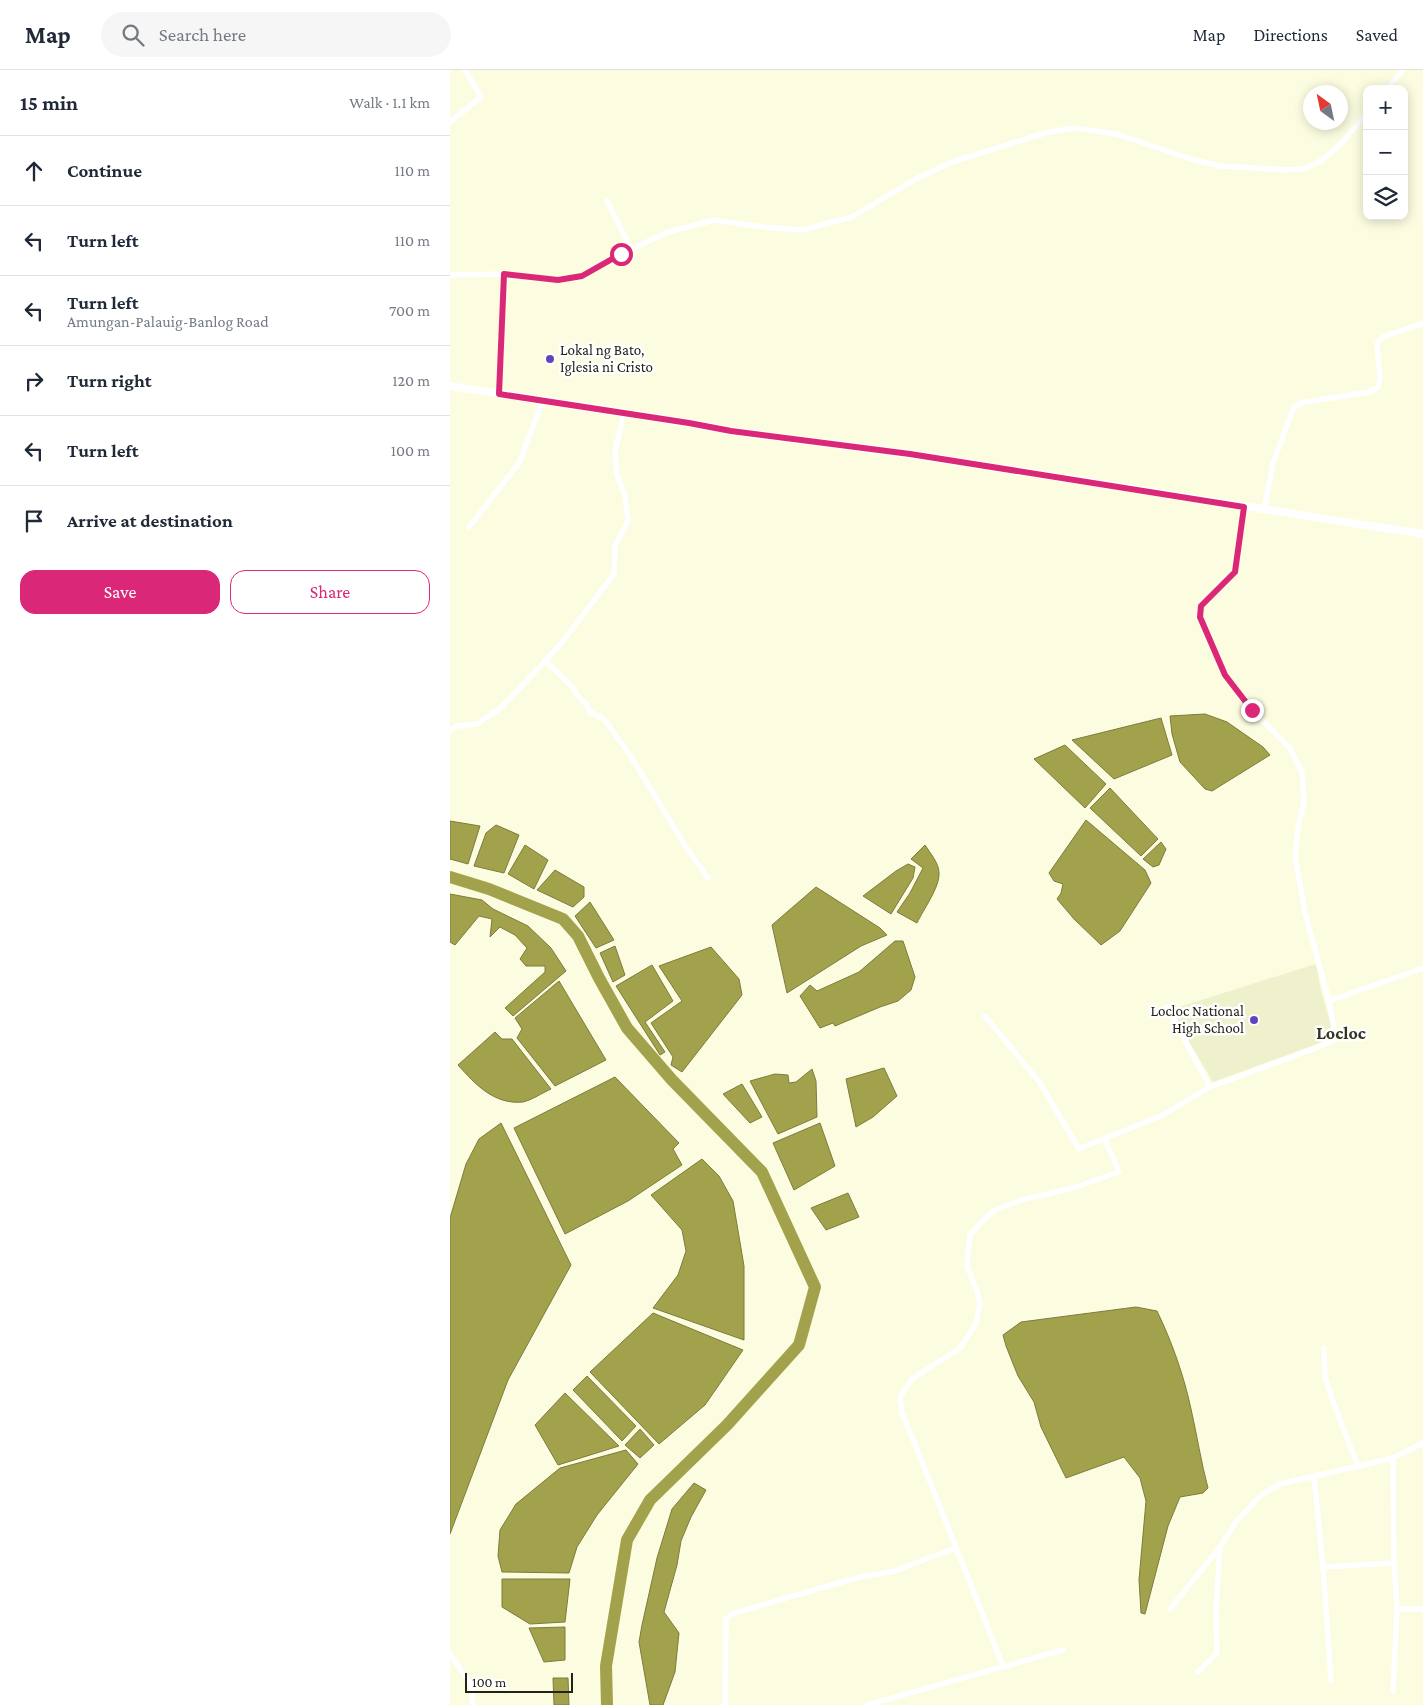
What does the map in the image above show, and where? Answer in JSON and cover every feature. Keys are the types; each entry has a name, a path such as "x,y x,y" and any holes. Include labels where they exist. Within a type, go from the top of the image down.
{"main road":[{"path":"450,386 731,431 910,454 1423,534"}],"street":[{"path":"450,122 481,97 465,70"},
{"path":"1390,85 1402,70"},
{"path":"450,275 504,274 558,280 582,276 631,249 668,232 714,220 802,230 852,217 916,179 952,162 1045,133 1073,128 1117,134 1188,158 1219,166 1287,170 1303,169 1319,162 1339,146 1363,118"},
{"path":"607,201 631,249"},
{"path":"499,394 504,274"},
{"path":"1264,510 1273,463 1293,409 1299,404 1306,402 1369,392 1378,387 1380,379 1377,344 1384,337 1423,323"},
{"path":"469,527 519,463 543,401"},
{"path":"450,730 457,726 477,724 502,707 560,645 614,574 615,546 628,521 626,496 617,475 614,451 621,431 624,413"},
{"path":"985,1016 1040,1083 1079,1149 1161,1116 1210,1087 1336,1039 1329,1001 1305,912 1295,856 1298,828 1304,801 1302,772 1289,747 1252,710 1225,675 1200,617 1201,606 1235,572 1244,507"},
{"path":"545,660 572,687 590,712 604,719 630,755 686,848 708,878"},
{"path":"1329,1001 1423,968"},
{"path":"1167,1006 1210,1087"},
{"path":"1003,1666 902,1413 900,1397 912,1379 960,1348 976,1324 980,1304 968,1266 970,1235 995,1210 1021,1200 1073,1188 1119,1172 1105,1139"},
{"path":"1324,1348 1325,1376 1358,1467"},
{"path":"1170,1609 1220,1547 1236,1522 1260,1496 1280,1484 1393,1458 1423,1443"},
{"path":"1393,1458 1394,1563 1397,1609 1394,1691"},
{"path":"1314,1477 1331,1680"},
{"path":"1198,1672 1217,1653 1216,1610 1220,1547"},
{"path":"725,1705 726,1619 732,1614 838,1583 895,1571 955,1548"},
{"path":"1323,1567 1394,1563"},
{"path":"1397,1609 1423,1609"},
{"path":"867,1705 1063,1650"},
{"path":"450,1654 471,1685 474,1705"}],"shaded area":[{"path":"1205,714 1227,722 1263,747 1270,755 1212,791 1205,789 1180,762 1172,734 1170,716"},
{"path":"1161,718 1172,755 1114,779 1072,740"},
{"path":"1065,745 1106,784 1085,808 1034,759"},
{"path":"1110,788 1158,839 1141,856 1090,808"},
{"path":"1086,820 1145,870 1151,883 1120,931 1101,945 1074,919 1057,899 1063,884 1054,881 1049,873"},
{"path":"450,821 480,826 468,864 450,859"},
{"path":"496,825 519,835 504,873 474,866 486,833"},
{"path":"1161,842 1166,849 1159,865 1153,867 1143,859"},
{"path":"525,845 548,860 534,889 508,874"},
{"path":"925,845 938,866 939,879 917,923 897,912 910,893 923,868 911,859"},
{"path":"908,864 915,867 913,878 891,914 863,896 896,871"},
{"path":"555,870 584,887 584,897 573,907 537,890"},
{"path":"816,887 880,928 887,935 861,946 787,993 772,925"},
{"path":"450,894 482,900 493,909 528,926 551,948 566,971 513,1016 505,1008 545,972 545,966 526,966 520,959 527,948 515,935 500,927 490,937 492,919 479,916 455,945 450,942"},
{"path":"590,902 614,940 596,948 575,916"},
{"path":"895,941 903,941 915,977 911,990 898,1001 835,1026 833,1023 820,1028 800,996 810,985 817,991 859,972"},
{"path":"615,946 625,975 613,982 600,953"},
{"path":"711,947 739,979 742,995 682,1072 671,1065 673,1057 651,1023 682,1001 659,966"},
{"name":"Locloc National High School","path":"1316,964 1321,991 1333,1032 1325,1041 1213,1082 1187,1038 1173,1009"},
{"path":"652,965 673,1001 645,1022 665,1052 660,1055 616,986"},
{"path":"559,981 606,1060 555,1086 517,1038 522,1029 515,1018"},
{"path":"495,1032 502,1039 512,1039 551,1089 526,1101 513,1102 494,1097 471,1079 458,1065"},
{"path":"884,1068 897,1096 873,1117 856,1127 846,1079"},
{"path":"812,1069 816,1081 817,1117 778,1134 750,1081 775,1074 788,1075 789,1083 796,1082"},
{"path":"615,1077 679,1143 673,1149 682,1165 628,1201 565,1234 514,1128"},
{"path":"742,1084 762,1117 750,1123 723,1094"},
{"path":"501,1123 571,1265 508,1380 450,1534 450,1218 466,1164 479,1139"},
{"path":"820,1123 835,1166 794,1190 773,1143"},
{"path":"702,1159 719,1176 733,1201 744,1266 744,1340 653,1308 678,1275 686,1251 682,1230 651,1195"},
{"path":"848,1193 859,1217 826,1230 811,1208"},
{"path":"1136,1307 1157,1311 1173,1347 1188,1397 1208,1488 1203,1493 1180,1497 1168,1526 1145,1614 1141,1613 1139,1580 1146,1501 1140,1478 1124,1457 1066,1478 1041,1427 1034,1402 1018,1376 1003,1335 1021,1322"},
{"path":"653,1313 743,1350 705,1405 659,1444 590,1372"},
{"path":"587,1376 636,1426 622,1441 573,1390"},
{"path":"565,1393 619,1446 558,1465 535,1425"},
{"path":"640,1429 654,1445 640,1458 625,1445"},
{"path":"626,1450 638,1464 597,1515 577,1547 569,1573 502,1572 498,1556 500,1530 516,1504 560,1468"},
{"path":"694,1483 706,1490 691,1517 681,1541 677,1565 664,1612 679,1633 675,1672 663,1705 650,1705 639,1642 642,1625 657,1558 672,1509"},
{"path":"502,1579 570,1579 565,1622 530,1624 502,1607"},
{"path":"565,1627 565,1660 544,1662 529,1628"},
{"path":"553,1678 568,1678 569,1705 554,1705"}],"waterway":[{"path":"450,877 489,889 563,919 578,936 627,1028 672,1080 762,1172 815,1287 799,1345 727,1425 650,1500 627,1540 606,1666 607,1705"}],"place":[{"name":"Lokal ng Bato, Iglesia ni Cristo","path":"550,359"},
{"name":"Locloc National High School","path":"1254,1020"}],"district":[{"name":"Locloc","path":"1341,1033"}],"route":[{"path":"621,254 582,276 558,280 504,274 499,394 731,431 910,454 1244,507 1235,572 1201,606 1200,617 1216,650 1225,675 1252,710"}]}
